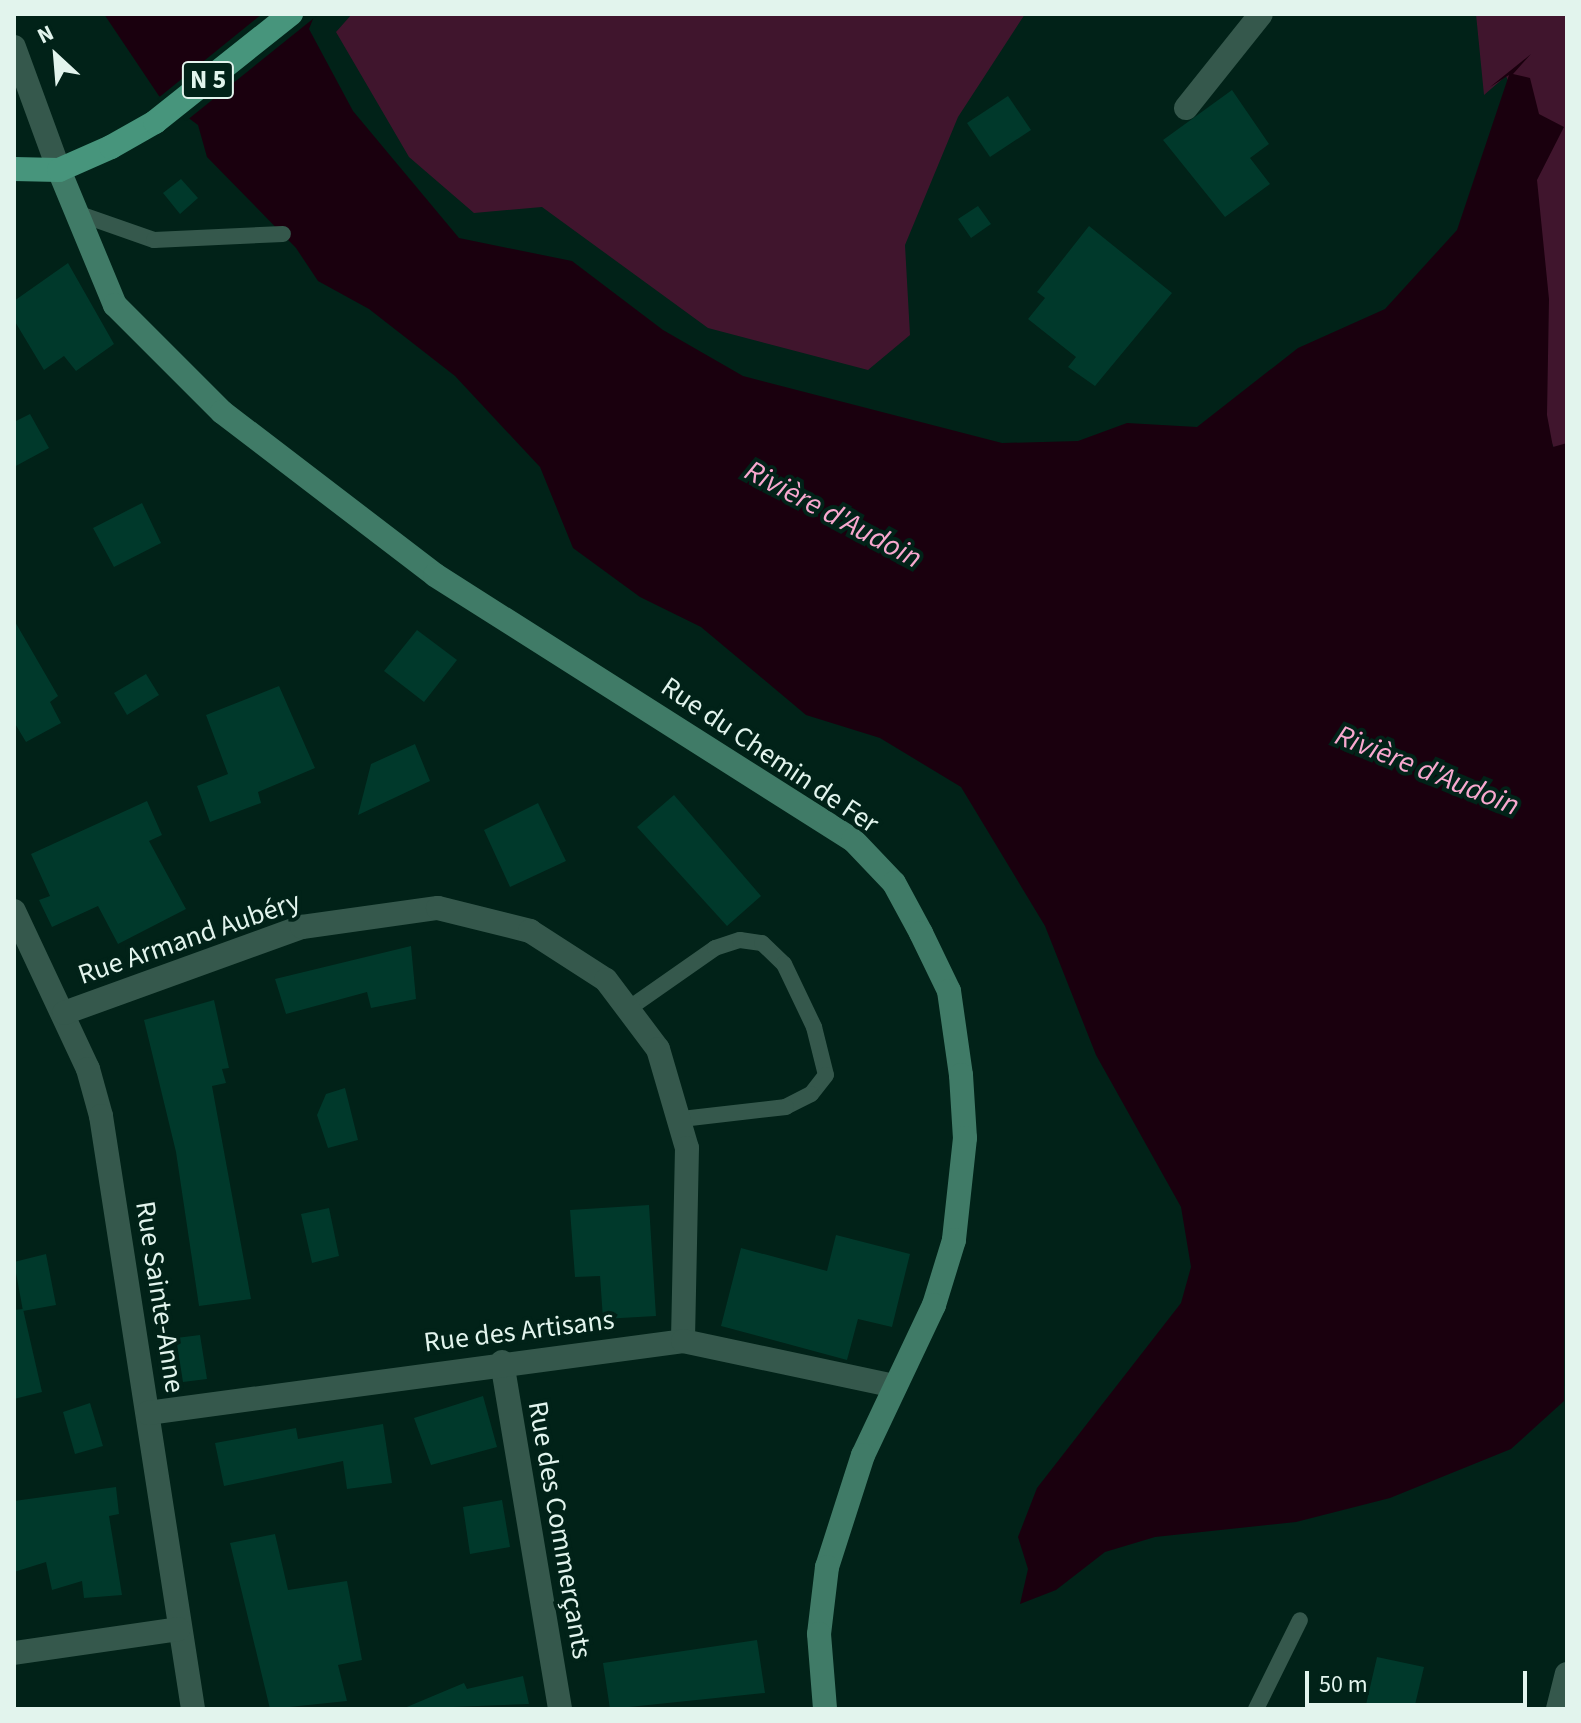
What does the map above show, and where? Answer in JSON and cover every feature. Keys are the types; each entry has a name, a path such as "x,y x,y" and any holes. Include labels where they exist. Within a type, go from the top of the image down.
{"main road":[{"name":"N 5","path":"14,169 59,170 155,122 291,14"},
{"name":"Rue du Chemin de Fer","path":"59,170 115,305 222,412 435,575 853,840 894,883 949,991 965,1138 954,1240 934,1305 895,1386 827,1567 819,1634 825,1709"}],"street":[{"path":"1186,108 1261,14"},
{"path":"14,47 59,170"},
{"name":"Rue Armand Aubéry","path":"64,1013 302,927 438,908 530,931 606,980 658,1049 682,1119 683,1341"},
{"name":"Rue Sainte-Anne","path":"17,923 64,1013 101,1116 178,1629 193,1709"},
{"name":"Rue des Artisans","path":"148,1413 502,1362 683,1341 895,1386"},
{"name":"Rue des Commerçants","path":"502,1362 560,1709"},
{"path":"14,1653 178,1629"},
{"path":"1558,1709 1567,1674"}],"lane":[{"path":"74,212 154,240 283,234"},
{"path":"628,1009 715,948 740,940 762,943 784,964 808,1014 826,1075 811,1094 786,1107 682,1119"},
{"path":"1256,1709 1300,1620"}],"shaded area":[{"path":"352,14 1025,14 958,117 905,245 910,335 868,370 708,328 542,207 474,213 409,157 336,32"},
{"path":"1476,14 1567,14 1567,477 1524,381 1538,149 1506,76 1484,95"}],"water":[{"name":"Rivière d'Audoin","path":"104,14 315,14 309,29 353,111 459,238 572,261 663,330 743,376 1002,443 1078,441 1127,423 1197,427 1298,348 1385,309 1457,230 1509,75 1490,87 1531,54 1513,74 1530,78 1539,114 1564,127 1537,180 1549,299 1547,415 1553,447 1567,443 1564,1401 1511,1449 1390,1498 1296,1522 1155,1537 1105,1552 1056,1590 1020,1604 1028,1569 1018,1537 1037,1488 1181,1303 1191,1267 1181,1207 1096,1055 1045,926 961,787 880,738 806,715 701,627 640,597 573,548 540,467 455,376 369,309 318,281 296,248 207,157 198,125 159,96"}],"pier":[{"path":"262,14 319,14 186,121 157,99"}],"building":[{"path":"1232,90 1269,144 1250,158 1270,184 1225,217 1163,140"},
{"path":"1008,96 1031,130 990,157 967,123"},
{"path":"181,179 198,198 180,214 163,193"},
{"path":"978,206 991,224 971,238 958,219"},
{"path":"1089,226 1172,293 1095,386 1068,367 1076,357 1028,319 1045,298 1037,292"},
{"path":"68,263 114,344 76,371 64,356 44,370 14,320 14,301"},
{"path":"30,414 49,448 14,467 14,422"},
{"path":"142,503 161,543 114,567 93,528"},
{"path":"14,620 58,696 50,702 61,723 26,742 14,722"},
{"path":"417,630 457,660 424,702 384,671"},
{"path":"146,674 159,695 127,715 114,693"},
{"path":"279,686 315,768 258,792 261,803 210,822 197,786 228,774 206,715"},
{"path":"415,744 430,781 358,815 371,764"},
{"path":"674,795 761,896 727,926 637,827"},
{"path":"147,801 162,835 149,841 186,909 118,944 98,906 52,927 39,900 50,896 31,854"},
{"path":"538,803 566,861 510,887 484,830"},
{"path":"411,946 416,999 371,1008 367,992 286,1014 275,979"},
{"path":"214,1000 229,1068 222,1069 226,1083 212,1086 251,1299 199,1306 176,1152 144,1020"},
{"path":"345,1088 358,1140 328,1148 317,1115 326,1094"},
{"path":"649,1205 656,1316 603,1319 600,1276 575,1277 570,1210"},
{"path":"329,1208 339,1256 312,1263 301,1214"},
{"path":"836,1235 910,1254 892,1327 858,1319 847,1360 721,1326 741,1248 827,1271"},
{"path":"46,1254 56,1305 23,1311 14,1262"},
{"path":"23,1309 42,1392 14,1399 14,1310"},
{"path":"200,1335 207,1379 183,1382 176,1338"},
{"path":"483,1396 497,1447 431,1465 414,1418"},
{"path":"90,1403 103,1446 75,1454 63,1412"},
{"path":"383,1424 392,1483 347,1489 343,1461 224,1486 215,1443 296,1428 298,1439"},
{"path":"116,1487 119,1514 109,1516 122,1595 84,1598 82,1581 52,1590 46,1562 14,1572 14,1501"},
{"path":"502,1500 510,1547 470,1554 463,1507"},
{"path":"275,1534 288,1590 347,1581 362,1660 338,1665 347,1701 270,1709 230,1543"},
{"path":"757,1640 765,1693 610,1709 603,1663"},
{"path":"1377,1657 1424,1667 1414,1709 1365,1709"},
{"path":"523,1676 529,1704 402,1709 464,1683 467,1689"}]}
